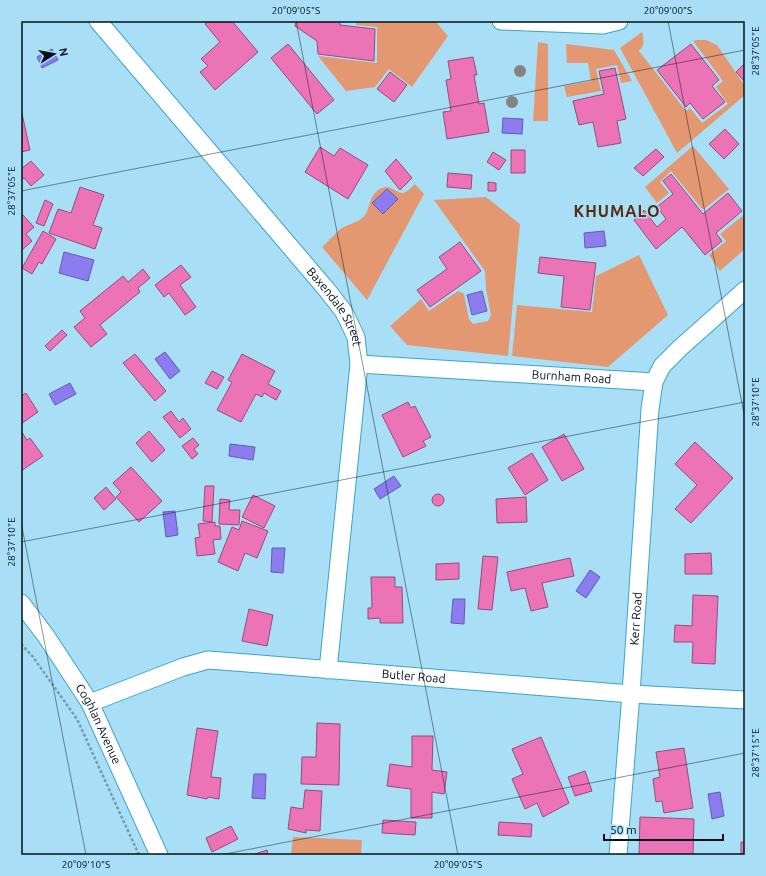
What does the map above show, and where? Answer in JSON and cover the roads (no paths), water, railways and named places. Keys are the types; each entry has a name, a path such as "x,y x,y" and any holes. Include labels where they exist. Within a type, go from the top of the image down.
{"street":[{"name":"Baxendale Street","path":"98,21 327,290 344,312 356,337 359,364 328,670"},
{"path":"501,21 603,25 619,21"},
{"path":"654,382 662,366 745,290"},
{"name":"Burnham Road","path":"359,364 654,382"},
{"name":"Kerr Road","path":"618,855 631,694 650,409 654,382"},
{"name":"Coghlan Avenue","path":"21,603 46,636 90,703 159,855"},
{"name":"Butler Road","path":"90,703 183,667 208,660 631,694 745,700"}],"district":[{"name":"KHUMALO","path":"617,211"}]}
